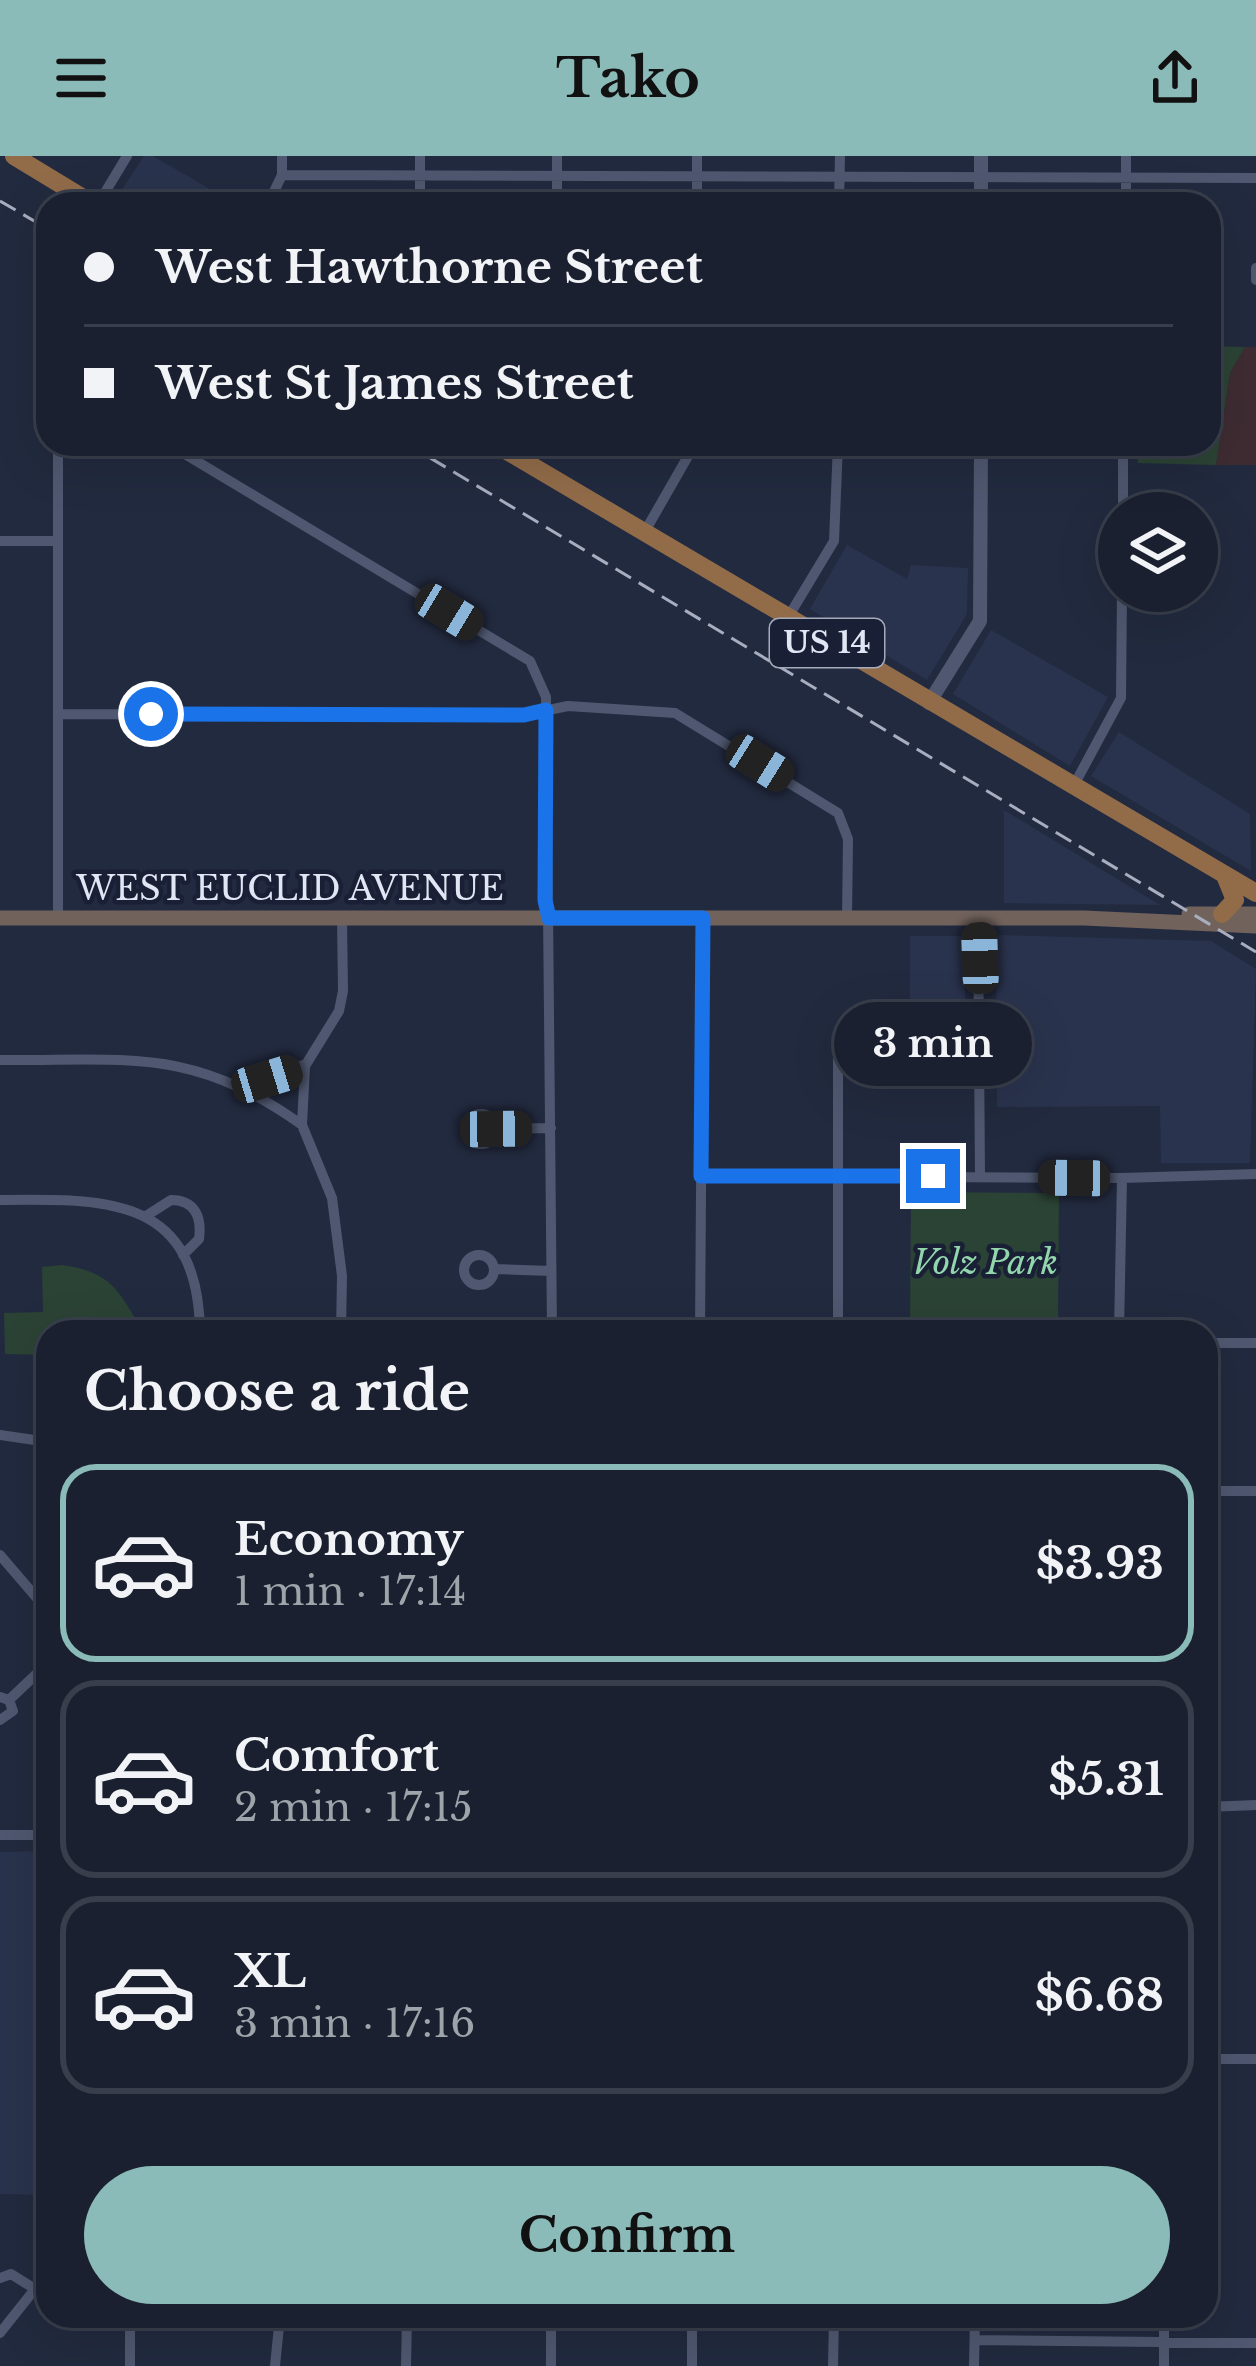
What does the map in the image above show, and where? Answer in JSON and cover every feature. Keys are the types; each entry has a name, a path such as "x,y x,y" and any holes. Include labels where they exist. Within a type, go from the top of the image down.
{"main road":[{"path":"14,156 76,192"},
{"name":"US 14","path":"521,456 787,619 1256,893"},
{"path":"1222,914 1235,901 1223,874"},
{"name":"WEST EUCLID AVENUE","path":"0,918 1256,914"},
{"name":"WEST EUCLID AVENUE","path":"1084,918 1256,926"}],"street":[{"path":"104,192 127,156"},
{"path":"274,192 282,176 282,156"},
{"path":"420,156 421,192"},
{"path":"557,156 557,192"},
{"path":"697,156 697,192"},
{"path":"839,192 840,156"},
{"path":"981,156 981,192"},
{"path":"1126,156 1126,192"},
{"path":"282,176 1256,178"},
{"path":"1256,268 1256,280"},
{"path":"58,456 58,918"},
{"path":"188,456 530,661 539,671 546,710 552,1320"},
{"path":"644,533 688,456"},
{"path":"787,619 834,541 838,456"},
{"path":"929,703 980,621 980,456"},
{"path":"1123,492 1124,456"},
{"path":"0,541 57,542"},
{"path":"1073,787 1121,698 1122,612"},
{"path":"58,714 524,715 588,706 675,712 832,807 848,839 847,918"},
{"path":"341,1320 342,1276 332,1198 302,1126 307,1063 339,1011 342,918"},
{"path":"700,1320 703,918"},
{"path":"978,918 980,1176"},
{"path":"0,1060 172,1061 252,1090 302,1126"},
{"path":"838,1060 838,1320"},
{"path":"229,1080 267,1079 307,1063"},
{"path":"496,1129 551,1127"},
{"path":"701,1176 1256,1174"},
{"path":"1119,1320 1122,1178"},
{"path":"0,1200 98,1199 146,1216 184,1255 197,1294 199,1320"},
{"path":"146,1216 171,1200 193,1207 200,1217 199,1239 184,1255"},
{"path":"495,1269 551,1270"},
{"path":"1218,1342 1256,1342"},
{"path":"0,1435 36,1440"},
{"path":"1218,1491 1256,1491"},
{"path":"0,1555 36,1597"},
{"path":"0,1720 11,1714 4,1699 36,1673"},
{"path":"1218,1807 1256,1805"},
{"path":"0,1835 36,1834"},
{"path":"1218,2059 1256,2059"},
{"path":"0,2278 11,2274 35,2289 5,2314 0,2333"},
{"path":"130,2328 130,2366"},
{"path":"275,2366 279,2328"},
{"path":"406,2366 407,2328"},
{"path":"551,2328 551,2366"},
{"path":"692,2328 692,2366"},
{"path":"833,2366 834,2328"},
{"path":"974,2366 975,2328"},
{"path":"1164,2328 1164,2366"},
{"path":"975,2340 1256,2343"}],"shaded area":[{"path":"144,156 153,156 215,192 120,192"},
{"path":"1245,347 1256,347 1256,465 1216,465 1230,373"},
{"path":"847,545 907,579 911,565 968,568 967,614 927,680 810,609"},
{"path":"991,630 1108,697 1070,766 953,694"},
{"path":"1119,732 1250,814 1251,871 1091,776"},
{"path":"1004,810 1160,905 1004,903"},
{"path":"996,935 1211,941 1256,969 1250,1163 1161,1163 1160,1106 997,1107"},
{"path":"910,936 965,936 965,1064 910,1063"},
{"path":"36,1851 36,2195 0,2194 0,1852"}],"green space":[{"path":"1221,346 1245,347 1230,373 1221,432"},
{"path":"1138,456 1217,456 1216,465 1138,463"},
{"name":"Volz Park","path":"911,1192 1059,1193 1058,1320 910,1320"},
{"path":"42,1267 79,1268 103,1278 136,1320 36,1320 36,1355 5,1354 4,1313 43,1312"}],"railway":[{"path":"0,201 36,222"},
{"path":"427,456 1256,952"}],"route":[{"path":"151,714 524,715 546,710 545,900 549,918 703,918 701,1176 933,1176"}]}
